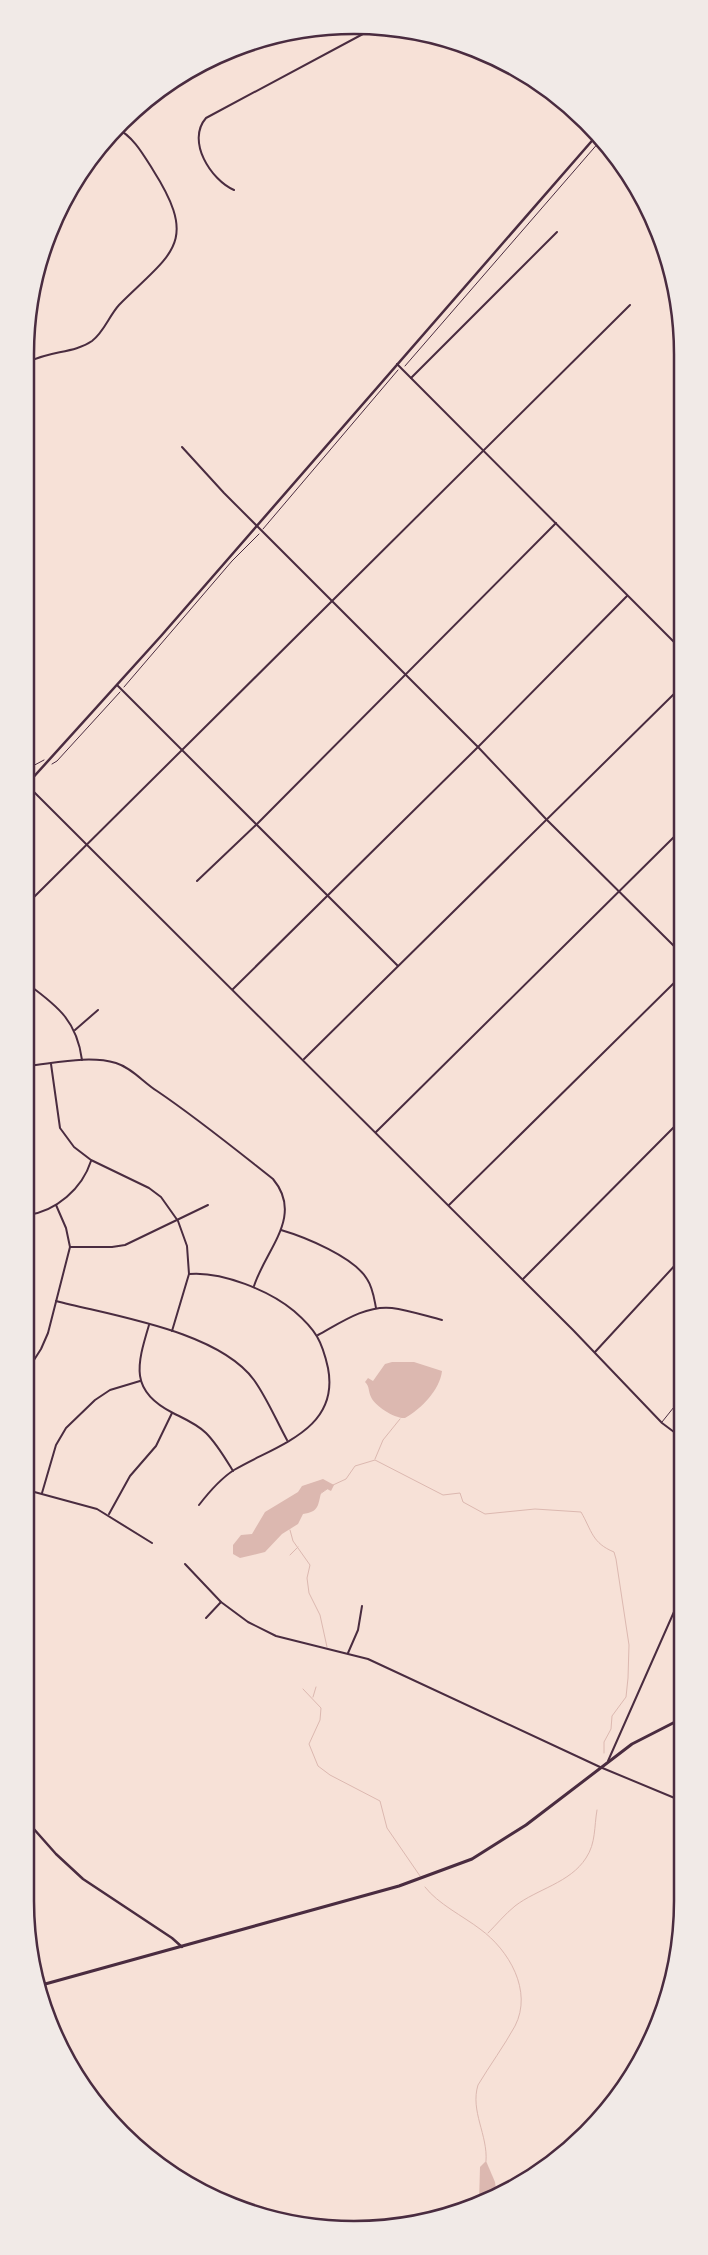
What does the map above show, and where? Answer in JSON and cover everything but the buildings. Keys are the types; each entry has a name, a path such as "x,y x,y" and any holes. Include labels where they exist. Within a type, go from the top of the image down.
{"main road":[{"path":"45,1984 399,1886 472,1859 526,1825 642,1737 674,1722"}],"street":[{"path":"234,190 222,185 201,152 197,137 199,129 206,118 363,34"},
{"path":"34,360 83,346 94,340 112,312 164,262 173,249 177,234 177,218 168,195 136,145 123,133"},
{"path":"34,776 117,685 592,140"},
{"path":"411,378 558,232"},
{"path":"34,897 334,602 630,305"},
{"path":"397,364 674,642"},
{"path":"182,448 255,525 334,602 618,892 674,946"},
{"path":"197,881 257,824 556,523"},
{"path":"233,989 478,747 627,596"},
{"path":"117,685 398,966"},
{"path":"304,1059 674,694"},
{"path":"34,792 88,843 304,1059 662,1423 674,1432"},
{"path":"376,1132 674,837"},
{"path":"449,1205 674,983"},
{"path":"34,989 60,1009 75,1030 80,1041 82,1060"},
{"path":"75,1030 98,1010"},
{"path":"34,1065 82,1060 114,1062 124,1066 156,1091 176,1102 273,1179 284,1194 286,1216 254,1286"},
{"path":"51,1064 60,1128 74,1147 91,1160 149,1188 161,1197 178,1221 186,1246 189,1274 172,1331"},
{"path":"522,1280 674,1127"},
{"path":"34,1214 56,1205 76,1187 91,1160"},
{"path":"34,1361 42,1349 70,1247 66,1228 56,1205"},
{"path":"70,1247 112,1247 125,1245 208,1205"},
{"path":"281,1230 303,1236 358,1269 369,1281 376,1308"},
{"path":"594,1352 674,1266"},
{"path":"189,1274 235,1280 254,1286 291,1309 310,1324 318,1335 330,1380 325,1409 310,1427 233,1471 220,1481 200,1505"},
{"path":"56,1301 172,1331 215,1346 244,1369 254,1380 287,1441"},
{"path":"318,1335 359,1313 376,1308 391,1308 442,1320"},
{"path":"148,1325 139,1357 140,1381 154,1400 187,1419 206,1433 233,1471"},
{"path":"42,1493 56,1445 66,1428 102,1395 110,1390 140,1381"},
{"path":"109,1514 130,1476 156,1446 172,1412"},
{"path":"34,1491 80,1503 109,1514 152,1543"},
{"path":"185,1564 221,1602 248,1622 276,1636 368,1659 600,1767 674,1798"},
{"path":"206,1618 221,1602"},
{"path":"348,1653 358,1630 362,1606"},
{"path":"608,1761 674,1613"},
{"path":"34,1829 56,1854 83,1879 172,1938 182,1947"}],"lane":[{"path":"662,1423 674,1407"}],"path":[{"path":"405,367 597,145"},
{"path":"263,529 398,370"},
{"path":"124,688 232,561 259,534"},
{"path":"52,764 57,761 120,692"},
{"path":"34,765 40,760 45,760"}],"shaded area":[{"path":"392,1362 414,1362 442,1371 434,1392 417,1410 405,1418 391,1414 373,1401 365,1382 368,1378 373,1381 385,1364"},
{"path":"323,1479 334,1485 331,1491 327,1489 321,1493 315,1510 303,1514 298,1524 282,1534 265,1552 240,1558 233,1554 233,1545 241,1535 252,1534 265,1512 298,1492 302,1486"},
{"path":"486,2161 496,2188 479,2196 480,2167"}],"waterway":[{"path":"375,1459 383,1440 400,1419"},
{"path":"333,1485 346,1479 355,1466 375,1460 443,1495 460,1493 463,1502 485,1514 535,1509 581,1512 590,1531 601,1545 614,1552 629,1645 626,1697 612,1716 611,1729 604,1742 604,1753"},
{"path":"320,1494 327,1489"},
{"path":"290,1530 293,1541 310,1565 307,1578 309,1593 320,1615 327,1647"},
{"path":"290,1555 298,1547"},
{"path":"313,1697 316,1687"},
{"path":"303,1689 321,1708 320,1720 309,1744 318,1766 330,1775 380,1801 387,1828 420,1876"},
{"path":"488,1933 515,1906 562,1880 579,1867 592,1847 597,1810"},
{"path":"425,1887 444,1904 491,1938 509,1960 519,1985 520,2013 515,2026 478,2085 476,2095 486,2161"}]}
